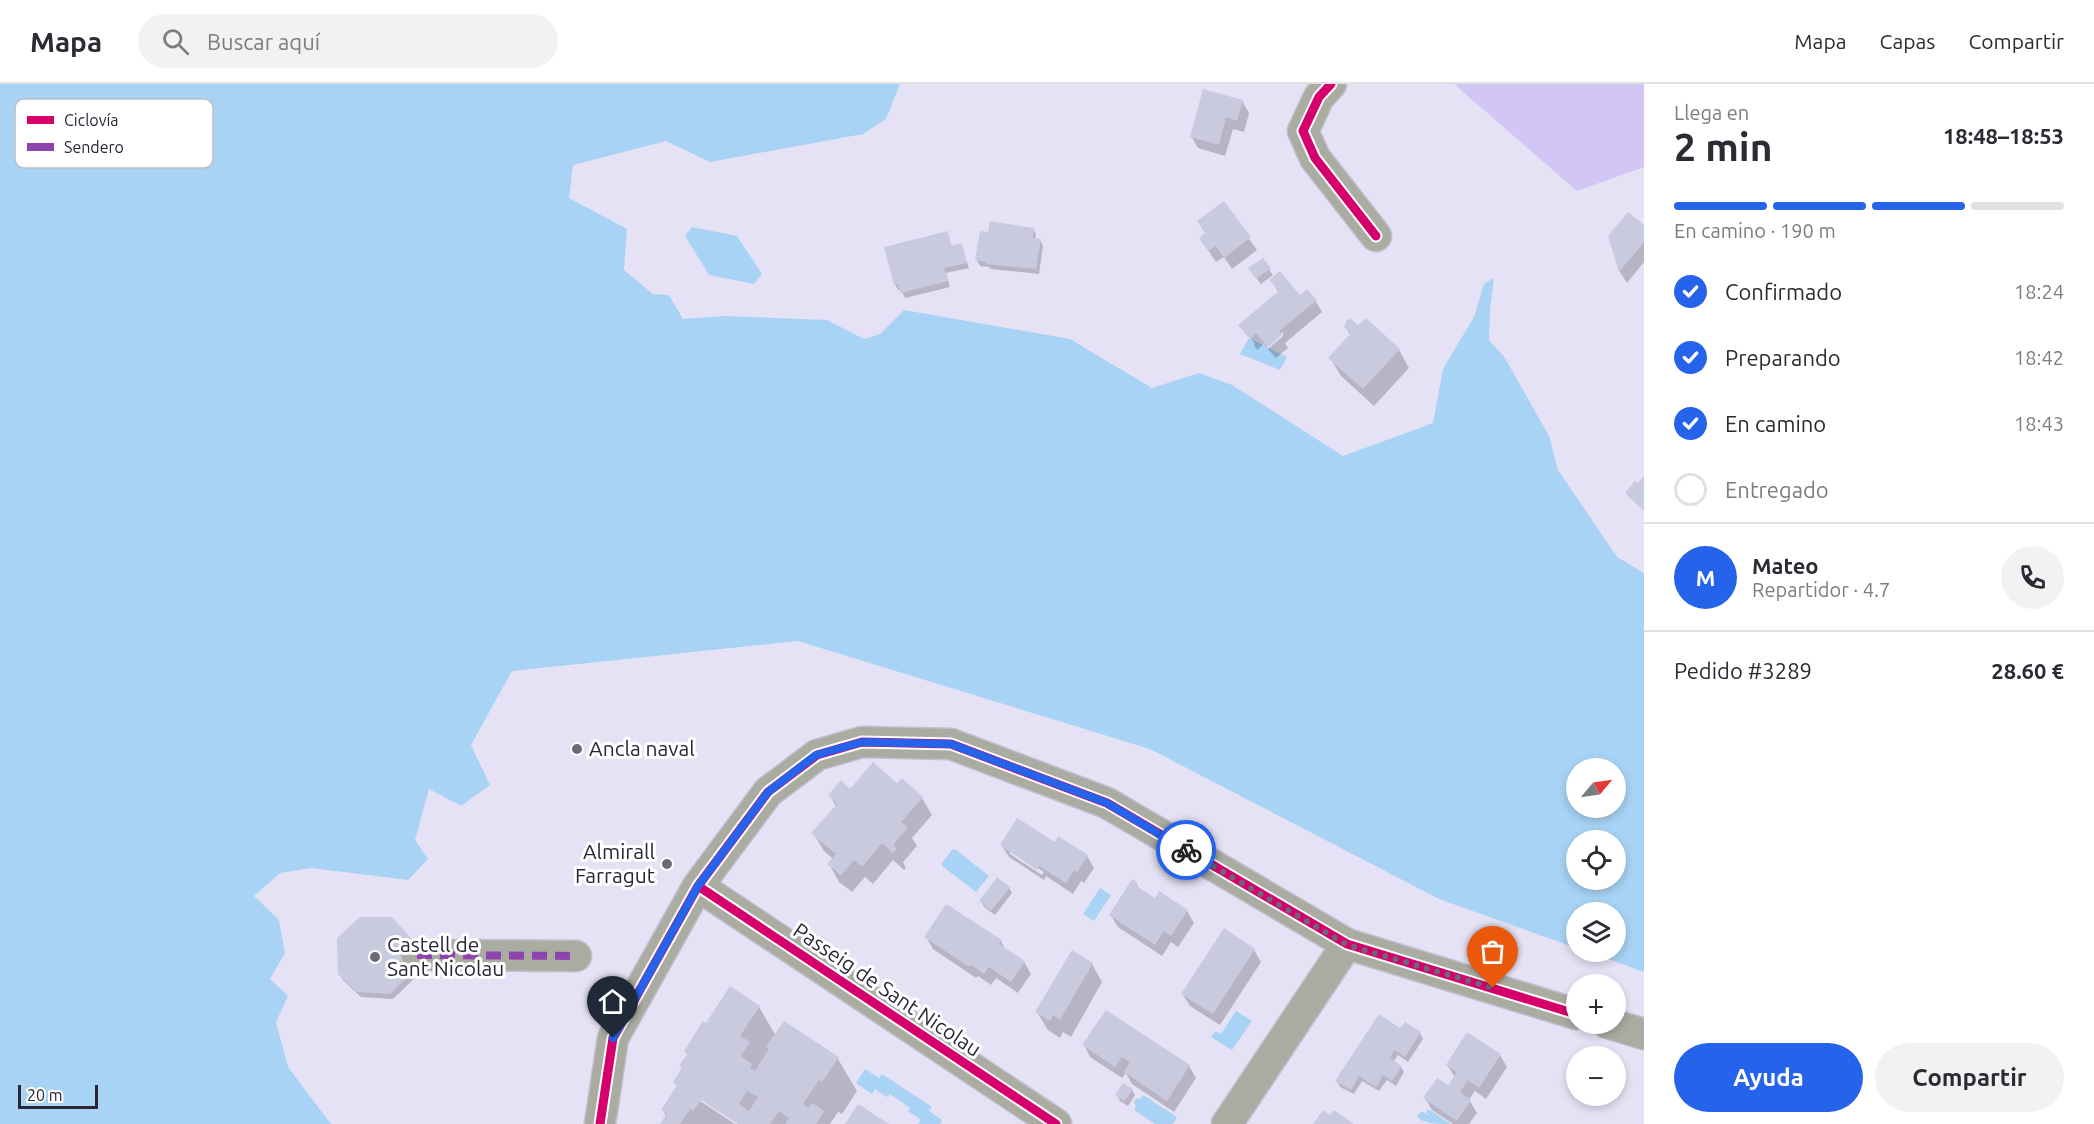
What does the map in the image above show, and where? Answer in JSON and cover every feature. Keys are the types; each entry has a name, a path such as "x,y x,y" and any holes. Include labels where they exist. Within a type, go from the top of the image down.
{"street":[{"path":"1331,84 1319,97 1304,131 1315,158 1376,236"},
{"path":"600,1124 613,1038 698,886 768,792 816,755 862,742 951,744 1107,803 1347,945 1566,1011"},
{"name":"Passeig de Sant Nicolau","path":"698,886 1056,1124"},
{"path":"1227,1124 1347,945"},
{"path":"417,955 576,956"},
{"path":"1626,1029 1644,1034"}],"shaded area":[{"path":"1454,84 1644,84 1644,167 1577,191"}],"water":[{"path":"0,84 900,84 886,119 863,134 710,162 666,141 573,165 569,198 627,229 624,270 653,294 669,295 683,319 724,316 827,320 864,339 880,334 904,310 1070,339 1152,388 1199,373 1232,385 1343,456 1433,423 1443,369 1474,317 1484,284 1494,278 1489,340 1505,358 1549,436 1558,470 1617,557 1644,573 1644,972 1616,962 1626,962 1626,902 1566,902 1566,944 1439,899 1150,749 798,641 512,671 471,745 490,785 461,806 429,789 415,840 428,859 408,880 311,868 280,873 254,896 279,920 285,953 270,979 288,996 276,1022 288,1067 331,1124 0,1124"},
{"path":"692,227 737,236 762,274 754,284 709,275 685,236"},
{"path":"1249,338 1287,357 1280,370 1240,354"},
{"path":"953,849 989,876 976,892 942,866"},
{"path":"1100,888 1111,895 1094,921 1083,914"},
{"path":"1236,1011 1252,1021 1232,1050 1211,1037 1215,1031 1221,1034"},
{"path":"865,1069 879,1078 882,1074 932,1107 929,1111 942,1120 940,1124 918,1124 921,1120 908,1111 910,1108 890,1094 887,1097 875,1089 872,1094 856,1083"},
{"path":"1143,1095 1177,1117 1173,1124 1155,1124 1134,1110 1136,1107 1134,1101 1137,1098 1141,1099"},
{"path":"1428,1109 1451,1124 1427,1122 1417,1117 1423,1112 1430,1116 1426,1112"}],"building":[{"path":"1203,89 1243,100 1237,121 1226,117 1219,145 1190,137"},
{"path":"1224,201 1251,237 1224,258 1216,246 1208,251 1199,238 1205,233 1197,221"},
{"path":"1628,212 1644,225 1644,242 1619,272 1608,236"},
{"path":"990,221 1034,228 1033,238 1041,239 1036,269 986,264 986,262 975,260 980,231 988,232"},
{"path":"948,231 951,246 962,243 967,263 944,268 948,281 900,293 898,284 894,285 884,247"},
{"path":"1263,258 1271,268 1256,279 1248,268"},
{"path":"1280,271 1300,295 1307,289 1317,300 1279,331 1282,335 1268,347 1256,333 1250,339 1238,325 1279,291 1269,280"},
{"path":"1366,318 1400,349 1363,389 1328,358 1351,333 1344,327 1347,320 1351,319 1358,325"},
{"path":"1644,476 1644,511 1625,493 1635,481 1638,483"},
{"path":"873,762 897,783 902,778 923,797 901,822 908,827 893,845 897,849 893,853 882,843 862,867 854,860 841,875 827,864 836,854 811,833 837,804 828,795 841,780 850,789"},
{"path":"1017,818 1055,842 1058,836 1088,855 1077,872 1074,870 1066,883 1039,866 1037,870 1000,845"},
{"path":"997,877 1010,887 991,911 979,901"},
{"path":"1132,879 1137,882 1135,885 1155,898 1159,891 1188,910 1171,936 1164,931 1155,945 1109,915"},
{"path":"946,904 1002,940 999,944 1025,961 1011,982 989,967 984,974 971,965 969,967 924,937"},
{"name":"Castell de Sant Nicolau","path":"360,917 392,917 414,941 413,972 390,994 357,992 338,974 337,938"},
{"path":"1224,928 1255,949 1213,1014 1181,994"},
{"path":"1072,950 1093,963 1060,1020 1053,1015 1050,1021 1035,1012"},
{"path":"730,986 760,1006 740,1036 750,1042 741,1056 752,1064 750,1068 755,1071 769,1049 766,1047 784,1021 839,1057 822,1082 819,1080 803,1104 809,1108 812,1103 824,1111 816,1124 785,1124 789,1118 779,1111 770,1124 738,1124 701,1100 693,1111 690,1109 680,1124 660,1124 667,1113 661,1110 677,1085 673,1082 682,1068 679,1066 688,1053 684,1051 703,1021 706,1023","holes":["747,1091 758,1097 749,1111 739,1104"]},
{"path":"1106,1010 1190,1065 1167,1101 1124,1072 1130,1062 1122,1057 1115,1067 1082,1045"},
{"path":"1379,1014 1400,1028 1405,1022 1421,1032 1405,1057 1394,1050 1390,1058 1402,1066 1392,1081 1383,1075 1376,1087 1359,1076 1351,1090 1335,1081"},
{"path":"1467,1032 1501,1054 1479,1088 1468,1080 1460,1092 1471,1100 1457,1121 1423,1098 1437,1078 1448,1085 1457,1072 1446,1065"},
{"path":"1123,1083 1133,1089 1125,1101 1115,1095"},
{"path":"858,1104 889,1124 845,1124"},
{"path":"1323,1110 1330,1115 1334,1110 1354,1124 1313,1124"}],"marked path":[{"path":"417,955 576,956"}],"cycle path":[{"path":"1331,84 1319,97 1303,131 1315,158 1376,236"},
{"path":"600,1124 613,1038 698,886 768,792 817,755 862,742 951,744 1107,803 1347,944 1566,1011"},
{"path":"698,886 1056,1124"}],"way so far":[{"path":"1186,850 1347,945 1493,988"}],"place":[{"name":"Ancla naval","path":"577,749"},
{"name":"Almirall Farragut","path":"667,864"},
{"name":"Castell de Sant Nicolau","path":"375,957"}],"route":[{"path":"613,1038 698,886 768,792 816,755 862,742 951,744 1107,803 1186,850"}]}
